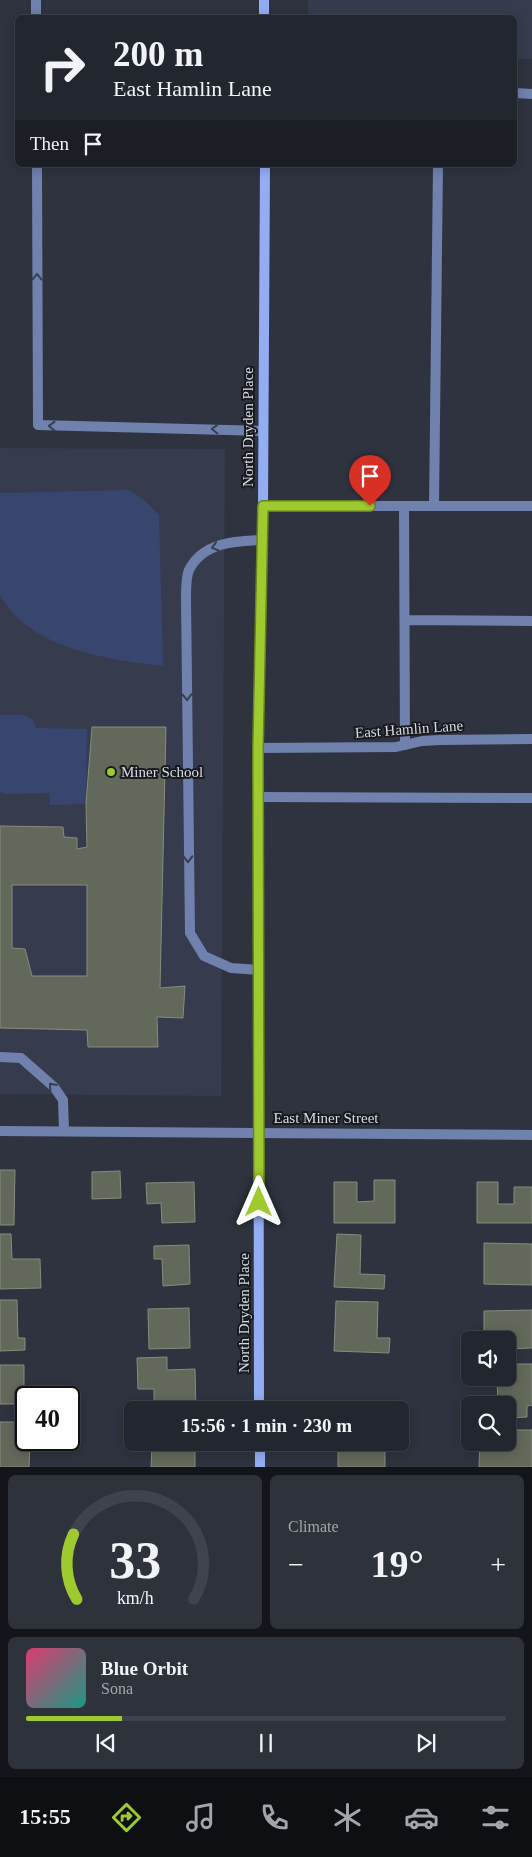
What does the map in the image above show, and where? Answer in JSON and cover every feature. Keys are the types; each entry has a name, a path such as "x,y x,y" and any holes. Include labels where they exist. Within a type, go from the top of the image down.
{"street":[{"path":"36,0 36,15"},
{"path":"264,0 264,15"},
{"path":"517,93 532,94"},
{"path":"37,167 38,425 263,431"},
{"name":"North Dryden Place","path":"259,1401 258,748 263,506 265,167"},
{"path":"434,506 438,167"},
{"path":"263,506 532,506"},
{"path":"404,506 405,745"},
{"path":"258,970 231,968 204,956 190,933 186,598 189,571 206,550 234,541 262,540"},
{"path":"405,620 532,621"},
{"name":"East Hamlin Lane","path":"258,748 374,748 396,747 440,740 532,739"},
{"path":"258,797 532,798"},
{"path":"0,1057 21,1058 54,1087 63,1100 64,1131"},
{"name":"East Miner Street","path":"0,1131 532,1135"},
{"path":"260,1451 260,1467"}],"shaded area":[{"path":"308,0 532,0 532,59 517,59 517,15 308,15"},
{"name":"Miner School","path":"0,448 225,449 221,1096 0,1094"},
{"path":"129,490 144,500 159,515 163,666 95,655 50,640 14,614 0,595 0,493"},
{"path":"0,715 27,716 36,728 87,729 86,804 50,805 50,793 5,794 0,792"}],"building":[{"path":"92,727 166,727 160,988 185,986 183,1018 157,1017 158,1047 88,1047 87,1030 0,1028 0,826 63,827 64,837 77,838 77,849 87,847 86,804","holes":["12,885 87,885 87,976 32,976 25,949 12,948"]},
{"path":"0,1170 15,1170 14,1225 0,1225"},
{"path":"120,1171 121,1198 92,1199 92,1172"},
{"path":"374,1180 395,1180 395,1223 334,1223 334,1182 357,1182 357,1202 374,1201"},
{"path":"194,1182 195,1222 162,1223 161,1203 147,1204 146,1183"},
{"path":"477,1182 498,1182 498,1204 514,1204 514,1187 532,1187 532,1223 477,1223"},
{"path":"0,1234 11,1234 12,1259 40,1259 41,1288 0,1289"},
{"path":"337,1234 361,1235 360,1274 385,1275 384,1289 334,1287"},
{"path":"484,1243 532,1244 532,1285 484,1284"},
{"path":"189,1245 190,1284 163,1286 162,1259 154,1259 154,1246"},
{"path":"0,1300 17,1300 18,1338 25,1338 25,1350 0,1351"},
{"path":"336,1301 378,1302 377,1338 390,1338 389,1353 334,1351"},
{"path":"189,1308 190,1348 149,1349 148,1309"},
{"path":"532,1310 532,1348 516,1349 516,1331 484,1331 484,1311"},
{"path":"167,1357 167,1370 195,1369 196,1401 154,1401 154,1389 138,1389 137,1358"},
{"path":"516,1364 532,1364 532,1405 527,1406 527,1417 516,1418 516,1396 498,1396 497,1386 516,1386"},
{"path":"0,1365 24,1365 24,1386 15,1386 15,1404 0,1404"},
{"path":"0,1422 15,1422 15,1451 30,1451 29,1467 0,1467"},
{"path":"516,1430 532,1430 532,1467 479,1467 480,1451 516,1451"},
{"path":"152,1451 195,1451 195,1467 151,1467"},
{"path":"338,1451 385,1451 385,1467 338,1467"}],"place":[{"name":"Miner School","path":"111,772"}],"route":[{"path":"259,1202 258,748 263,506 370,506"}]}
